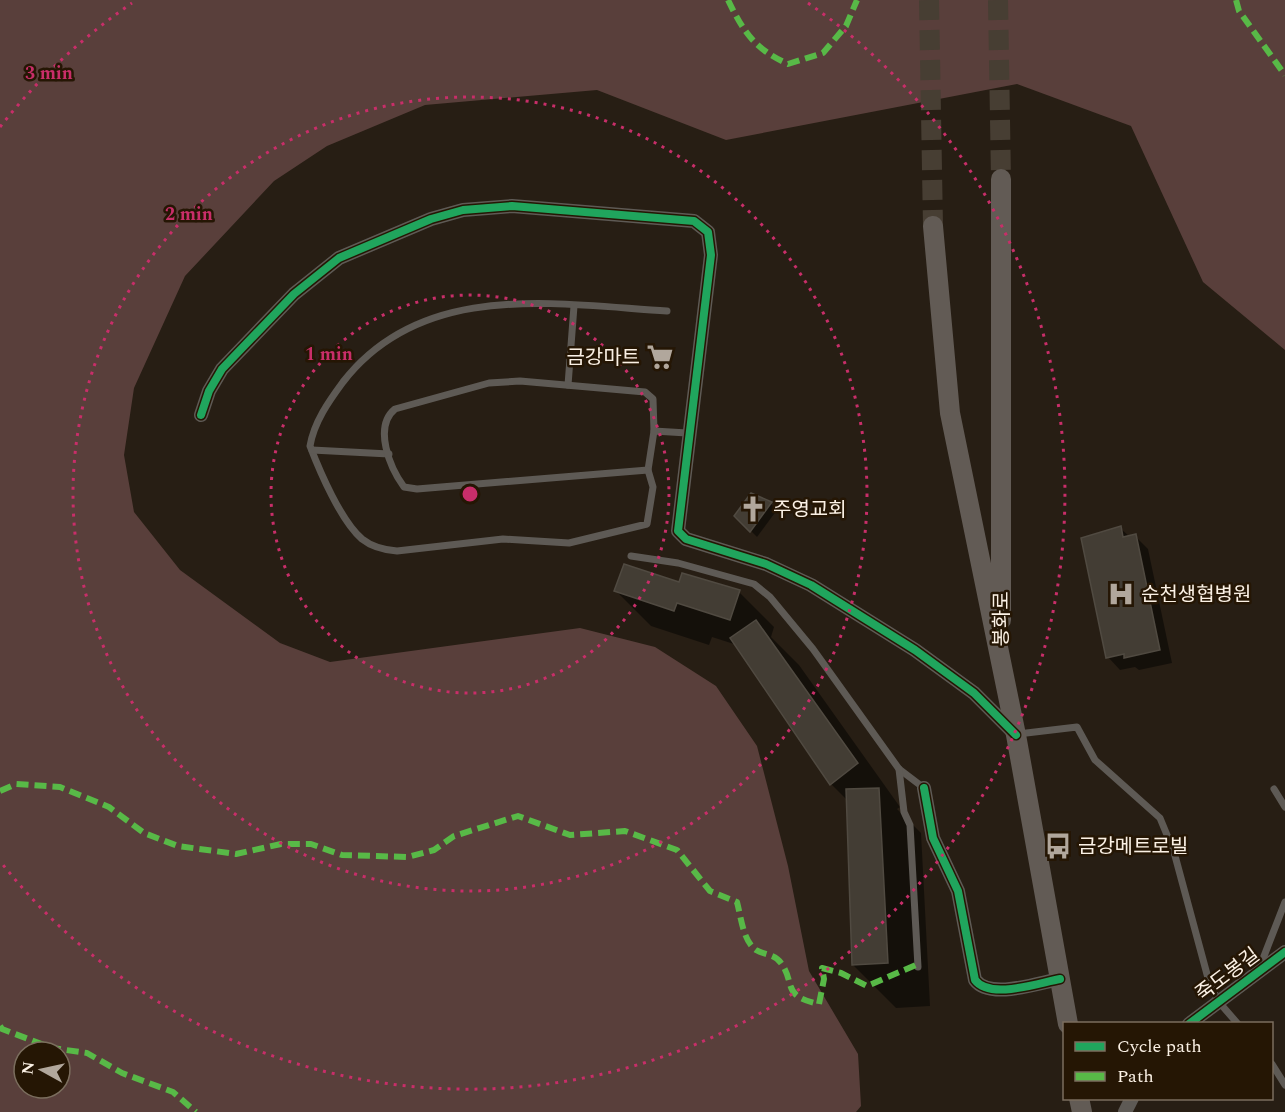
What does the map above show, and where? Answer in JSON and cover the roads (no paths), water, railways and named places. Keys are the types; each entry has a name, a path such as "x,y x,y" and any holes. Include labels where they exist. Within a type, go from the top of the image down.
{"main road":[{"name":"봉화로","path":"1001,179 1001,658"},
{"name":"봉화로","path":"933,226 950,413 1001,658"},
{"path":"1001,658 1068,1022"}],"street":[{"path":"201,415 209,391 234,354 294,294 339,258 431,219 481,207 512,206 684,219 701,224 708,232 711,243 706,304 687,433 678,531 686,539 766,564 811,585 915,650 974,693 1016,735"},
{"path":"924,788 933,837 958,891 975,980 980,987 1000,990 1060,979"},
{"name":"죽도봉길","path":"1190,1022 1285,951"}],"lane":[{"path":"648,470 417,489 404,487 392,469 388,454 385,425 387,415 395,409 489,383 520,381 568,385 645,392 653,399 654,431 648,470 653,487 647,524 569,543 503,540 397,551 377,547 361,538 344,515 310,446 315,425 334,394 355,367 390,339 420,323 471,307 518,302 667,311"},
{"path":"568,385 574,306"},
{"path":"654,431 687,433"},
{"path":"312,450 388,454"},
{"path":"631,556 678,563 754,584 770,597 813,649 899,769 924,788"},
{"path":"1016,735 1077,727 1095,760 1160,818 1174,852 1208,978 1218,1001 1237,1022"},
{"path":"899,769 903,812 910,825 918,968"},
{"path":"1274,789 1285,807"},
{"path":"1258,971 1285,902"},
{"path":"1273,1066 1285,1084"}],"tunnel":[{"path":"929,0 933,226"},
{"path":"998,0 1001,179"}],"place":[{"name":"금강마트","path":"660,357"},
{"name":"주영교회","path":"753,509"},
{"name":"순천생협병원","path":"1121,594"},
{"name":"금강메트로빌","path":"1058,846"}]}
